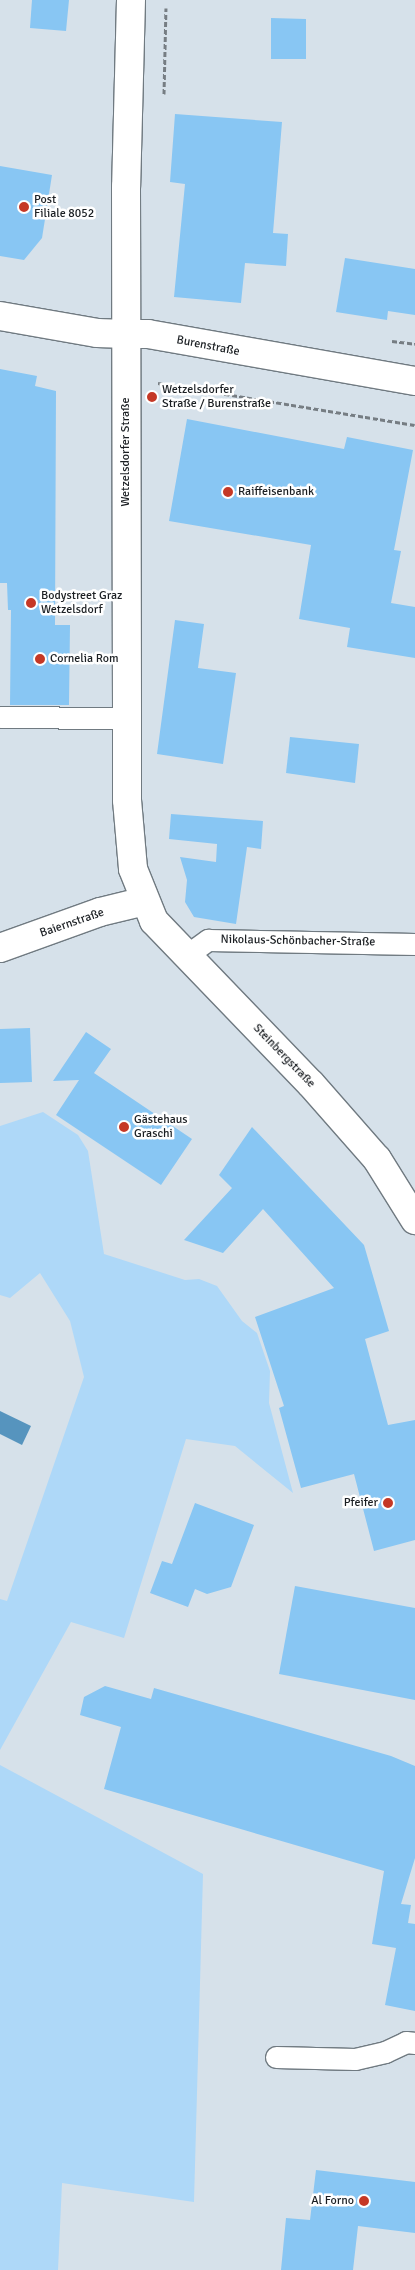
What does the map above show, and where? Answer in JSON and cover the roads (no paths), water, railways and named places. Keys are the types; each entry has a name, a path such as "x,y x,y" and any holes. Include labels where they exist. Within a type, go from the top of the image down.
{"main road":[{"name":"Wetzelsdorfer Straße","path":"131,0 127,334 126,718 130,846 133,869 145,901"},
{"name":"Burenstraße","path":"0,316 97,333 148,334 415,381"},
{"name":"Baiernstraße","path":"0,948 100,912 145,901"},
{"name":"Steinbergstraße","path":"145,901 154,921 311,1084 377,1159 415,1220"}],"lane":[{"path":"0,717 126,718"},
{"name":"Nikolaus-Schönbacher-Straße","path":"187,955 208,940 415,944"},
{"path":"276,2057 355,2059 385,2052 406,2042 415,2043"}],"place":[{"name":"Post Filiale 8052","path":"24,207"},
{"name":"Wetzelsdorfer Straße / Burenstraße","path":"152,397"},
{"name":"Raiffeisenbank","path":"228,492"},
{"name":"Bodystreet Graz Wetzelsdorf","path":"31,603"},
{"name":"Cornelia Rom","path":"40,659"},
{"name":"Gästehaus Graschi","path":"124,1127"},
{"name":"Pfeifer","path":"388,1503"},
{"name":"Al Forno","path":"364,2201"}]}
